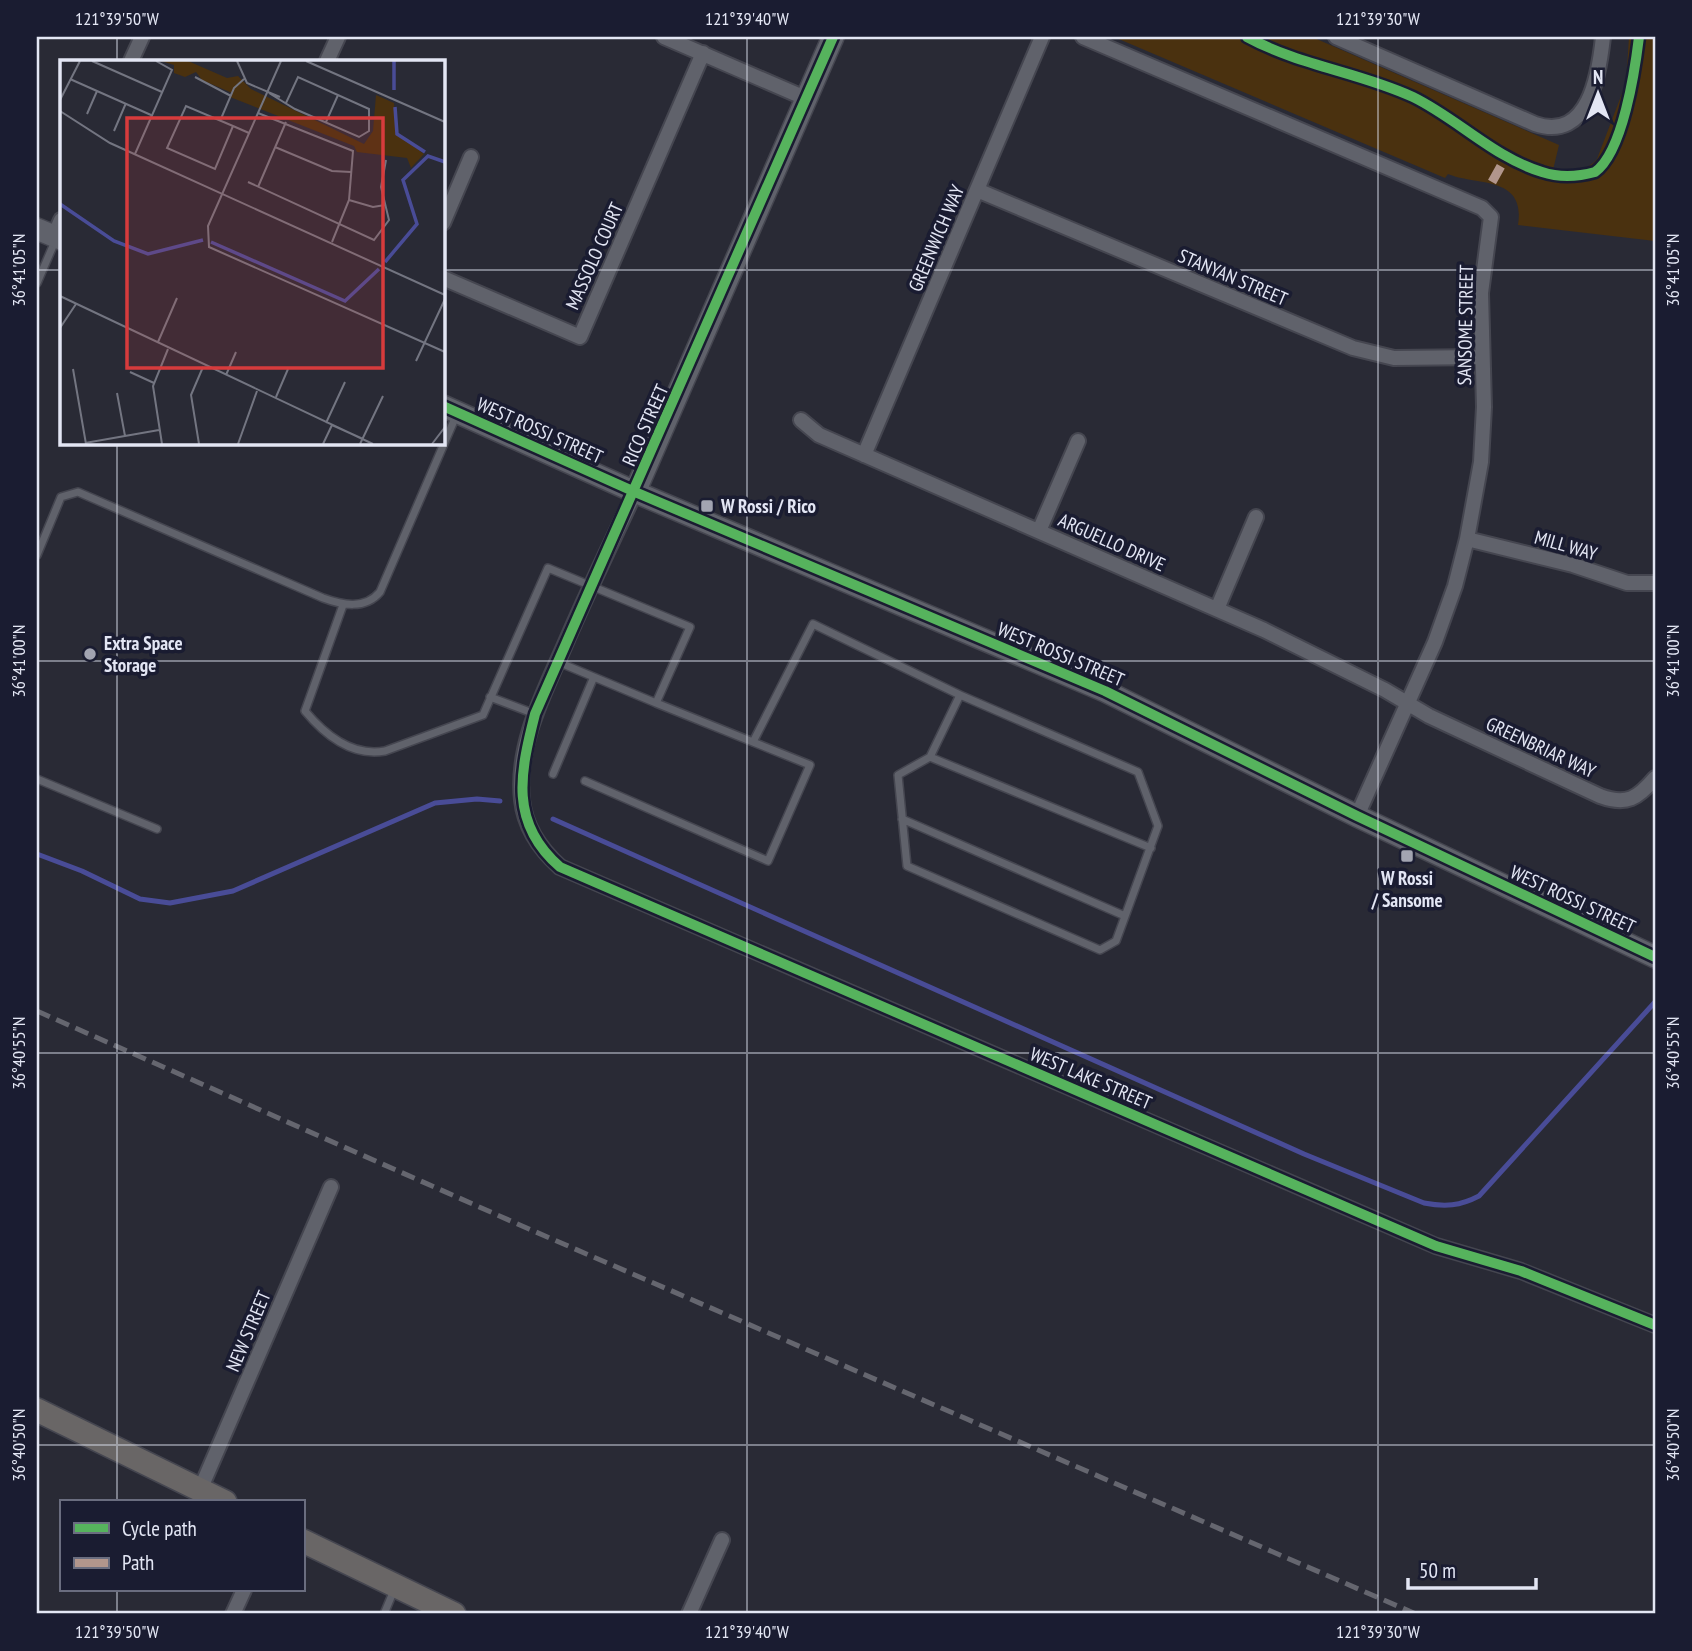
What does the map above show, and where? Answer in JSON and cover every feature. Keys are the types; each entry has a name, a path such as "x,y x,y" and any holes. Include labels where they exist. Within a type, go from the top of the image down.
{"main road":[{"name":"RICO STREET","path":"635,492 833,37"},
{"name":"WEST ROSSI STREET","path":"450,409 635,492 1105,691 1357,816 1655,957"},
{"path":"37,1410 221,1500"},
{"path":"304,1541 454,1614"}],"street":[{"path":"131,60 142,37"},
{"path":"327,60 338,37"},
{"path":"664,37 805,98"},
{"name":"GREENWICH WAY","path":"864,455 1042,37"},
{"name":"SANSOME STREET","path":"1083,37 1488,212 1493,221 1482,285 1484,407 1481,462 1467,540 1445,614 1357,816"},
{"path":"1336,37 1535,124 1553,128 1570,123 1583,110 1600,71 1604,37"},
{"name":"MASSOLO COURT","path":"444,278 580,337 703,53"},
{"path":"444,221 471,157"},
{"name":"STANYAN STREET","path":"977,190 1353,348 1394,358 1482,357"},
{"name":"ARGUELLO DRIVE","path":"801,420 819,435 1217,609 1408,703"},
{"path":"1040,531 1078,441"},
{"name":"RICO STREET","path":"531,832 522,801 522,764 535,714 590,585 635,492"},
{"path":"1217,609 1256,517"},
{"name":"MILL WAY","path":"1467,540 1573,565 1627,583 1655,583"},
{"name":"GREENBRIAR WAY","path":"1408,703 1429,716 1615,801 1636,798 1655,778"},
{"name":"WEST LAKE STREET","path":"531,832 541,850 560,867 1436,1246 1521,1271 1655,1325"},
{"name":"NEW STREET","path":"200,1490 331,1187"},
{"path":"690,1614 722,1540"},
{"path":"233,1614 243,1592"}],"lane":[{"path":"37,283 54,232"},
{"path":"37,555 61,497 78,492 343,606 360,604 380,592 437,444"},
{"path":"343,606 306,704 306,711 318,726 342,744 368,754 385,751 483,715 548,568 690,627 656,703"},
{"path":"753,742 813,624 960,695 1138,772 1158,826 1116,941 1100,950 907,866 898,775 930,757 960,695"},
{"path":"558,662 593,679 810,765 768,861 585,781"},
{"path":"553,774 593,679"},
{"path":"490,697 535,714"},
{"path":"930,757 1152,848"},
{"path":"37,779 157,829"},
{"path":"902,819 1125,916"},
{"path":"384,1614 396,1586"}],"shaded area":[{"path":"1114,37 1312,37 1559,145 1553,170 1565,172 1582,169 1597,159 1626,83 1629,37 1655,37 1655,241 1518,225 1518,209 1514,198 1507,190 1497,185 1448,174 1445,178"}],"waterway":[{"path":"37,854 82,871 140,899 170,903 233,891 435,803 477,799 500,801"},
{"path":"553,819 1304,1154 1424,1203 1452,1205 1479,1196 1655,1002"}],"railway":[{"path":"37,1011 529,1229 1416,1614"}],"marked path":[{"path":"1492,182 1506,157"}],"cycle path":[{"path":"833,37 535,714 523,777 526,815 532,833 560,867 1436,1246 1521,1271 1655,1325"},
{"path":"1247,37 1288,55 1393,88 1429,106 1507,157 1542,172 1568,176 1595,172 1605,162 1613,147 1626,109 1639,37"},
{"path":"444,406 635,492 1105,691 1357,816 1655,957"}],"place":[{"name":"W Rossi / Rico","path":"707,506"},
{"name":"Extra Space Storage","path":"90,654"},
{"name":"W Rossi / Sansome","path":"1407,856"}]}
